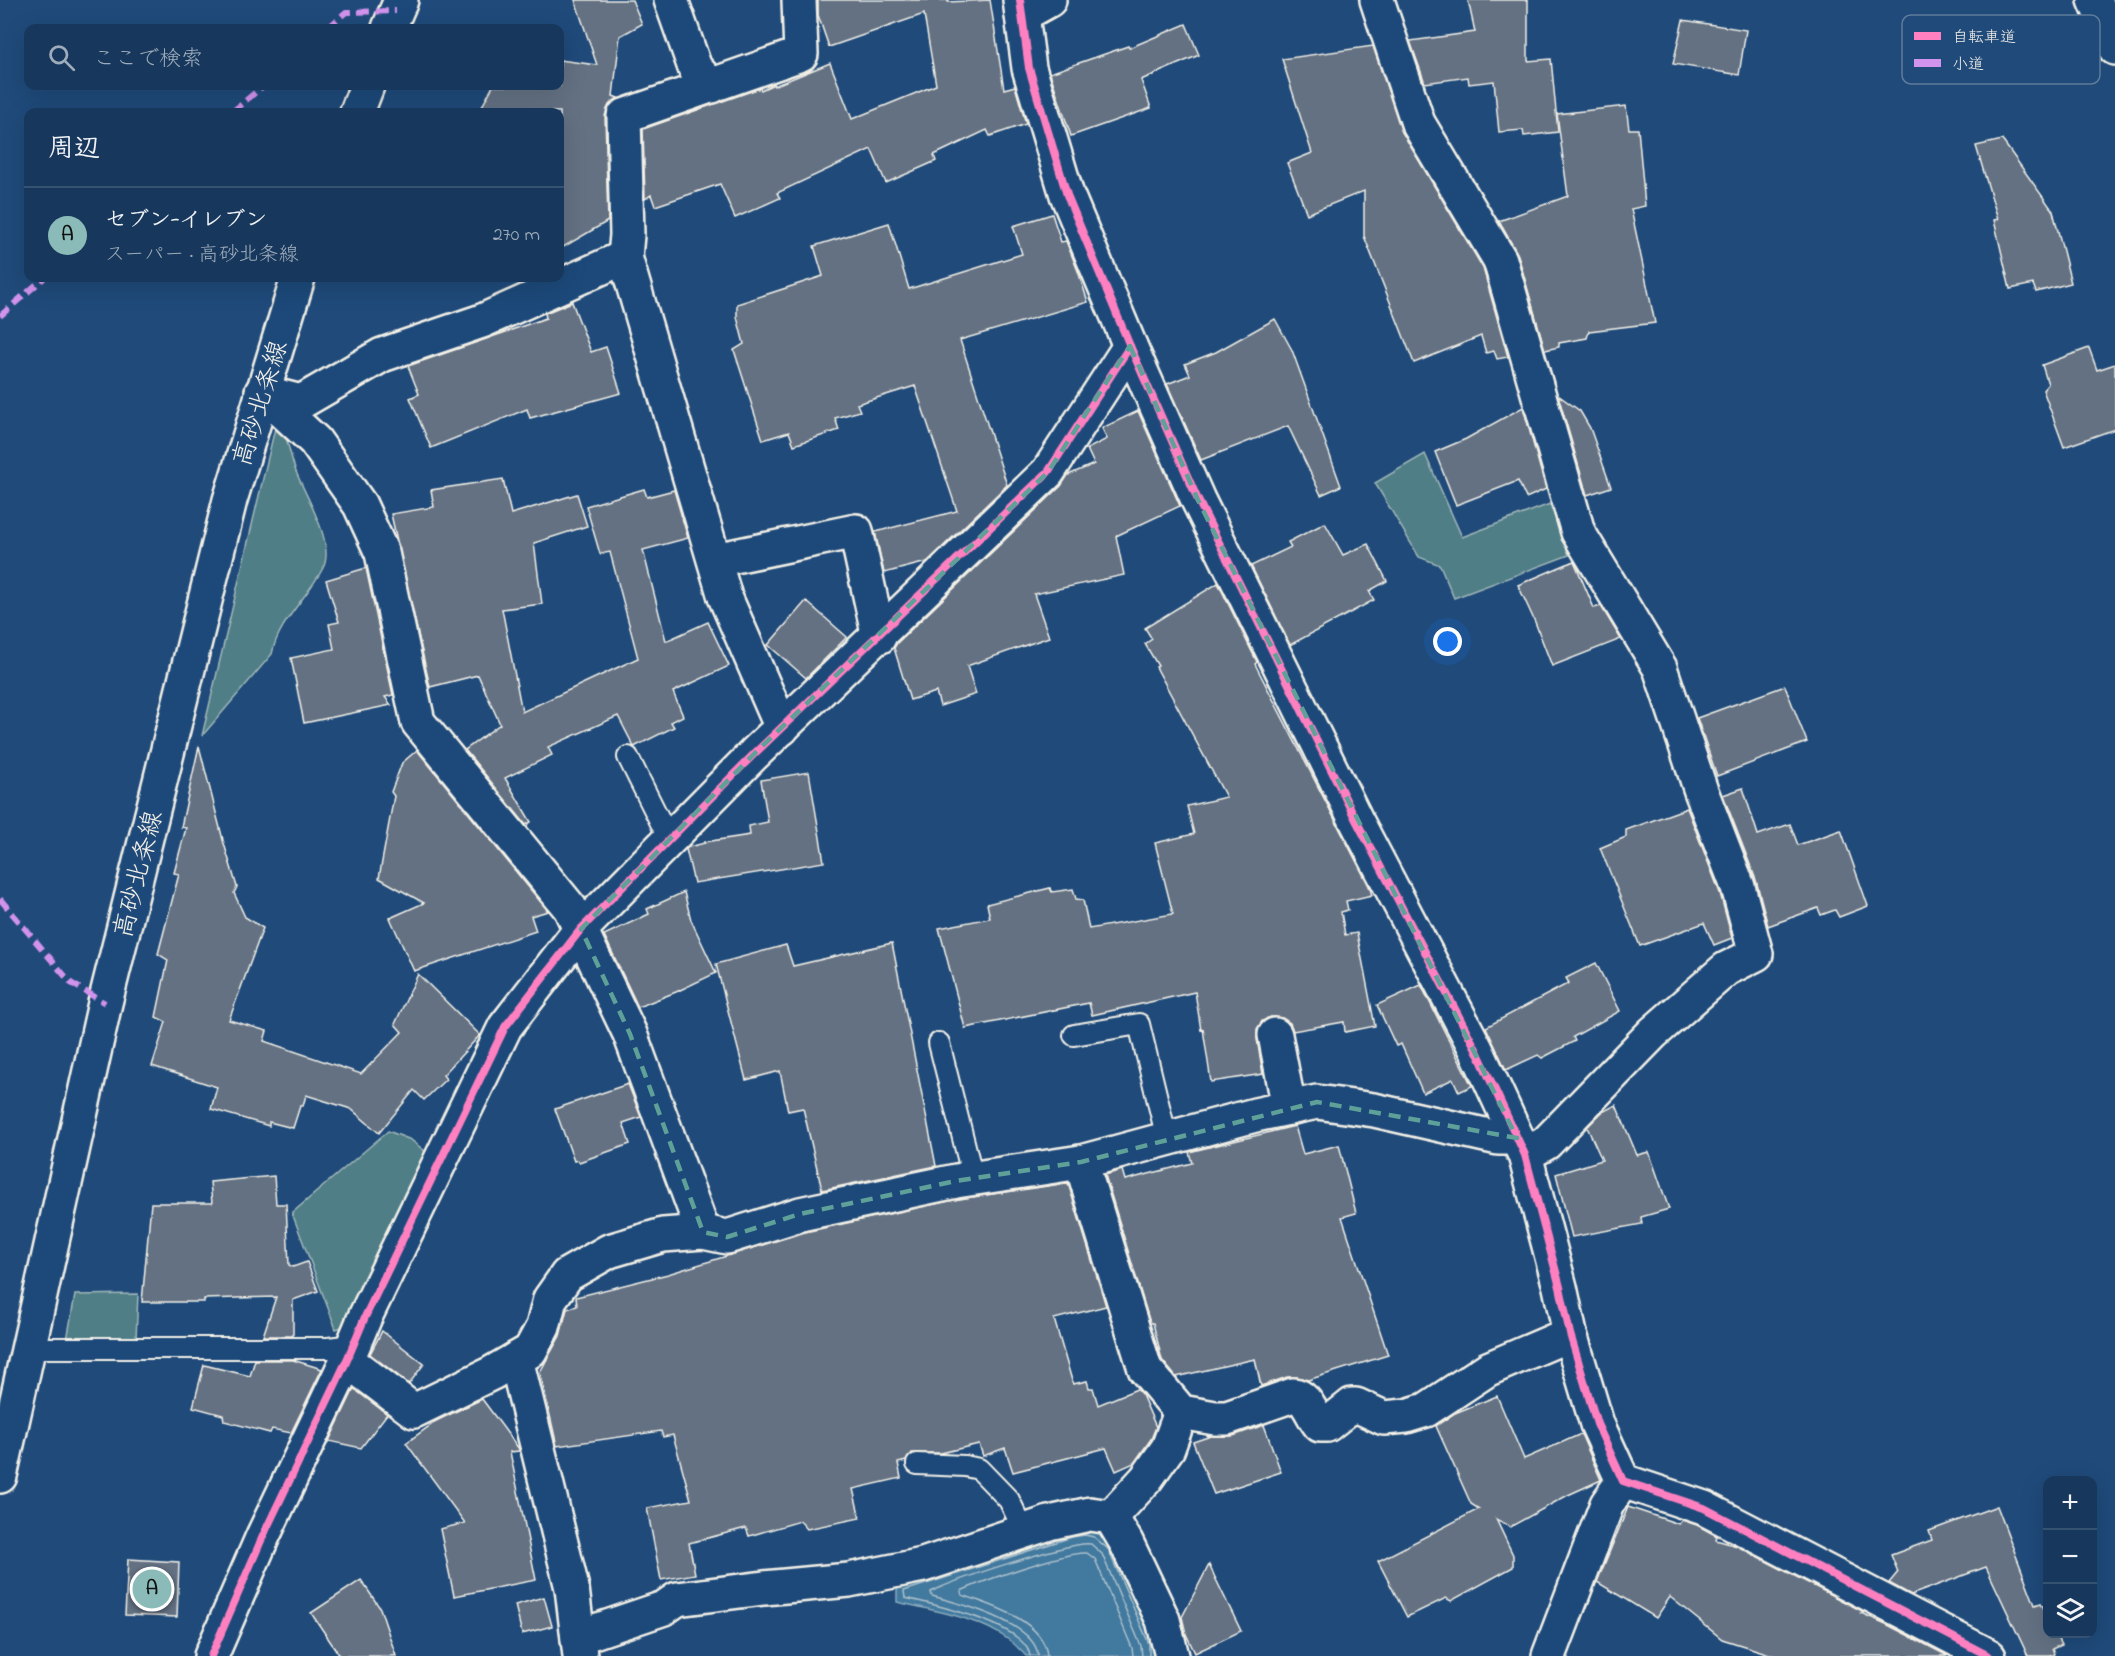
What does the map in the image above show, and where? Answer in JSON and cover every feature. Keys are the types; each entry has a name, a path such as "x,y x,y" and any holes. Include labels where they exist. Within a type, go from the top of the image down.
{"street":[{"path":"391,24 400,0"},
{"path":"671,0 695,68 712,86"},
{"path":"782,728 726,597 625,257 627,235 624,116 801,54 799,0"},
{"path":"350,1353 414,1411 492,1373 530,1351 543,1327 550,1299 567,1275 609,1251 663,1235 703,1232 727,1238 800,1214 973,1178 1081,1162 1317,1102 1374,1110 1498,1138 1521,1146 1546,1143 1653,1034 1726,969 1756,954 1738,887 1701,791 1660,668 1578,532 1500,260 1418,123 1377,0"},
{"path":"2095,0 2115,48"},
{"path":"1030,5 1029,68 1067,195 1198,500 1357,822 1476,1049 1521,1146 1560,1287 1570,1335 1597,1424 1623,1481 1704,1508 1989,1656"},
{"path":"359,108 365,90"},
{"path":"261,392 301,402 382,355 482,321 625,257"},
{"name":"高砂北条線","path":"0,1476 105,1003 230,500 261,392 297,282"},
{"path":"211,1656 263,1536 505,1027 580,929 782,728 1048,472 1130,346"},
{"path":"261,392 315,441 360,505 382,553 418,722 570,908 630,1034 703,1232"},
{"path":"715,560 856,531 879,637"},
{"path":"1275,1035 1289,1108"},
{"path":"1081,1162 1145,1369 1181,1412 1227,1418 1293,1395 1299,1395 1320,1425 1327,1425 1352,1405 1384,1418 1406,1416 1426,1410 1488,1369 1570,1335"},
{"path":"516,1359 572,1588 579,1646 664,1608 677,1599 849,1580 923,1565 1049,1523 1090,1514 1110,1517 1126,1542 1163,1620 1172,1656"},
{"path":"1110,1517 1146,1479 1168,1448 1181,1412"},
{"path":"1549,1656 1607,1504 1623,1481"}],"lane":[{"path":"628,757 669,839"},
{"path":"1074,1035 1139,1024 1167,1139"},
{"path":"939,1043 973,1178"},
{"path":"28,1348 328,1348 350,1353"},
{"path":"917,1464 979,1469 1009,1500 1024,1531"}],"highlighted area":[{"path":"1130,346 1198,500 1517,1138 1317,1102 1081,1162 956,1181 800,1214 727,1237 703,1232 630,1034 581,929 754,754 1048,472"}],"green space":[{"path":"275,428 285,433 295,469 322,532 326,558 317,579 280,631 272,654 202,736"},
{"path":"1425,454 1462,537 1550,504 1569,555 1454,598 1440,565 1419,557 1375,483"},
{"path":"388,1131 411,1140 426,1152 342,1327 336,1329 292,1213"},
{"path":"138,1294 136,1339 67,1340 75,1295"}],"water":[{"path":"1086,1529 1097,1532 1113,1546 1155,1643 1155,1656 1026,1656 997,1632 970,1620 897,1602 897,1585"}],"building":[{"path":"575,0 632,0 642,24 620,36 613,96 618,98 609,105 605,116 608,221 564,247 564,108 481,108 491,90 564,90 564,61 597,65"},
{"path":"818,0 948,0 948,2 990,0 1004,89 1015,86 1026,124 990,136 987,130 934,155 936,161 886,183 871,149 777,193 780,198 735,218 720,184 655,206 651,195 645,199 643,129 760,88 761,90 774,84 774,86 830,63 852,119 936,85 924,14 829,47 818,15"},
{"path":"1468,0 1528,0 1528,61 1551,59 1558,132 1524,136 1523,130 1499,132 1494,81 1469,84 1468,77 1425,83 1410,41 1475,32"},
{"path":"1683,20 1746,30 1739,75 1673,64"},
{"path":"1186,24 1199,55 1141,80 1151,108 1071,136 1050,73 1128,46 1129,48"},
{"path":"1373,46 1402,132 1483,268 1508,357 1497,359 1494,351 1486,353 1481,336 1414,363 1364,236 1364,191 1307,214 1287,163 1312,153 1282,59"},
{"path":"1626,106 1629,129 1638,129 1645,206 1631,209 1655,323 1589,331 1587,338 1559,343 1559,347 1545,350 1518,255 1499,221 1568,196 1557,114"},
{"path":"2002,140 2053,211 2071,283 2036,292 2033,284 2010,289 1994,220 1998,219 1976,146"},
{"path":"1052,214 1061,242 1066,241 1088,302 960,340 1007,485 927,562 884,573 875,532 957,511 915,386 857,404 860,411 835,418 839,430 794,445 789,432 763,440 734,350 744,344 737,317 737,304 823,276 814,246 889,223 909,289 1022,254 1013,226"},
{"path":"572,302 591,352 606,347 621,393 530,418 527,409 431,448 410,398 419,394 408,366 546,318 545,313"},
{"path":"1275,319 1292,350 1341,486 1321,495 1288,426 1201,460 1167,384 1190,375 1185,364 1216,352"},
{"path":"2089,348 2097,370 2115,364 2115,429 2064,447 2043,390 2048,384 2042,365"},
{"path":"1558,395 1580,411 1590,428 1611,487 1587,495"},
{"path":"1523,407 1546,489 1526,498 1518,481 1456,505 1435,452 1466,439"},
{"path":"1138,411 1180,506 1116,536 1124,575 1034,594 1049,637 967,666 976,694 940,706 936,692 910,700 894,648 897,643 1061,486 1068,475 1094,464 1087,449 1107,439 1102,428"},
{"path":"503,479 511,514 577,494 587,526 534,543 542,604 502,609 522,712 638,658 610,552 600,554 586,506 644,489 647,497 674,490 688,538 643,550 666,641 708,622 729,666 673,692 683,716 671,722 674,727 634,747 618,716 548,747 552,755 505,778 531,822 526,825 465,750 500,724 478,675 430,687 391,514 434,507 431,490"},
{"path":"1325,523 1343,555 1368,544 1387,581 1369,591 1374,600 1290,645 1251,566 1291,547 1288,542"},
{"path":"1574,561 1594,608 1601,606 1621,639 1552,666 1518,585"},
{"path":"366,568 393,695 385,697 391,705 304,723 291,658 334,649 329,624 339,622 326,580"},
{"path":"1218,583 1257,662 1255,664 1369,886 1372,895 1346,901 1348,910 1341,912 1345,935 1357,933 1375,1026 1345,1032 1344,1022 1293,1031 1290,1023 1282,1018 1271,1017 1262,1021 1257,1029 1263,1074 1211,1082 1195,992 1092,1015 1089,1003 965,1028 939,928 990,918 987,904 1050,888 1052,892 1073,889 1076,899 1083,900 1089,929 1173,914 1155,843 1194,834 1187,806 1226,797 1156,667 1158,666 1145,644 1152,639 1145,628"},
{"path":"806,601 847,637 806,678 768,645"},
{"path":"1785,686 1807,742 1717,776 1697,718"},
{"path":"199,746 237,887 234,893 245,917 263,928 229,1020 267,1031 264,1041 361,1074 402,1032 395,1024 418,974 480,1035 443,1075 446,1079 424,1100 414,1090 379,1133 351,1109 306,1095 293,1128 269,1122 269,1126 211,1109 217,1087 152,1066 166,1022 156,1017 168,960 158,954 179,874 174,873 186,828 181,827"},
{"path":"417,750 548,911 531,916 536,931 414,971 390,918 424,903 379,878 394,796 391,792 402,763"},
{"path":"809,772 824,862 694,883 686,849 705,842 750,835 749,826 768,822 761,780"},
{"path":"1743,788 1758,835 1790,824 1798,845 1841,830 1868,906 1839,917 1835,910 1821,915 1818,908 1768,926 1756,880 1723,795"},
{"path":"1687,808 1720,893 1732,938 1714,945 1704,923 1640,946 1600,848 1626,837 1626,830"},
{"path":"684,892 691,920 716,973 638,1007 604,935 649,914 647,909"},
{"path":"892,943 936,1166 822,1190 803,1108 788,1111 780,1071 746,1080 716,964 786,945 793,966"},
{"path":"1596,963 1620,1011 1573,1037 1575,1041 1542,1058 1538,1055 1506,1070 1486,1027 1569,983 1566,978"},
{"path":"1421,985 1472,1086 1459,1092 1453,1079 1423,1093 1401,1044 1396,1046 1377,1005"},
{"path":"628,1084 641,1117 623,1123 630,1144 579,1162 574,1161 555,1109"},
{"path":"1616,1105 1637,1155 1649,1152 1669,1209 1641,1217 1642,1224 1572,1237 1556,1174 1602,1160 1587,1127 1602,1112"},
{"path":"1295,1126 1303,1154 1339,1145 1356,1213 1342,1217 1388,1355 1308,1380 1287,1377 1261,1386 1255,1359 1176,1377 1162,1360 1153,1323 1150,1323 1105,1175 1122,1170 1125,1180 1192,1163 1189,1152"},
{"path":"274,1176 276,1204 286,1204 289,1265 293,1267 307,1262 318,1291 293,1300 293,1336 263,1336 276,1297 204,1299 204,1302 142,1302 151,1203 212,1203 210,1182"},
{"path":"1068,1183 1106,1306 1054,1319 1073,1384 1087,1381 1089,1388 1093,1388 1098,1405 1137,1389 1142,1395 1156,1427 1151,1439 1134,1463 1116,1471 1106,1448 1013,1472 1005,1448 983,1456 979,1444 941,1453 912,1453 906,1461 898,1463 901,1478 853,1489 860,1518 807,1529 800,1521 749,1536 746,1528 689,1543 695,1574 661,1580 647,1508 691,1500 673,1435 663,1437 661,1431 557,1446 540,1372 560,1336 567,1309 577,1306 576,1297 668,1274 805,1232 959,1199"},
{"path":"382,1331 424,1364 409,1384 370,1354"},
{"path":"255,1360 293,1360 322,1369 291,1433 272,1429 270,1433 224,1421 223,1415 193,1407 204,1365 250,1376"},
{"path":"354,1389 387,1414 361,1448 329,1441"},
{"path":"1497,1396 1524,1459 1581,1434 1601,1480 1568,1495 1510,1527 1496,1519 1513,1555 1513,1567 1451,1601 1446,1598 1407,1617 1378,1561 1479,1509 1471,1504 1436,1426 1455,1413"},
{"path":"482,1399 519,1449 519,1451 510,1452 536,1580 454,1596 440,1529 465,1523 406,1443 438,1420"},
{"path":"1264,1425 1281,1472 1214,1494 1193,1442 1211,1436 1233,1436"},
{"path":"1997,1506 2035,1605 2041,1603 2043,1607 2043,1638 2057,1638 2061,1645 2052,1649 2054,1654 2028,1656 1986,1567 1911,1595 1889,1583 1898,1572 1891,1555 1932,1540 1929,1531"},
{"path":"1628,1507 1679,1524 1682,1520 1697,1525 1717,1536 1716,1540 1737,1546 1864,1612 1861,1613 1948,1656 1776,1656 1722,1639 1670,1597 1656,1618 1597,1582"},
{"path":"128,1559 179,1562 177,1617 125,1615"},
{"path":"1209,1565 1241,1631 1195,1653 1186,1634 1182,1617"},
{"path":"361,1580 380,1608 396,1656 340,1656 311,1613"},
{"path":"544,1597 552,1626 522,1634 515,1605"}],"marked path":[{"path":"332,24 346,12 396,11"},
{"path":"237,108 258,90"},
{"path":"0,316 39,282"},
{"path":"0,899 71,983 105,1003"}],"cycle path":[{"path":"1020,0 1029,68 1067,195 1130,346 1198,500 1357,822 1476,1049 1525,1155 1570,1334 1597,1424 1623,1481 1704,1508 1989,1656"},
{"path":"211,1656 263,1536 347,1360 365,1317 505,1027 581,929 754,754 1048,472 1130,346"}],"place":[{"name":"セブン-イレブン","path":"152,1589"}]}
